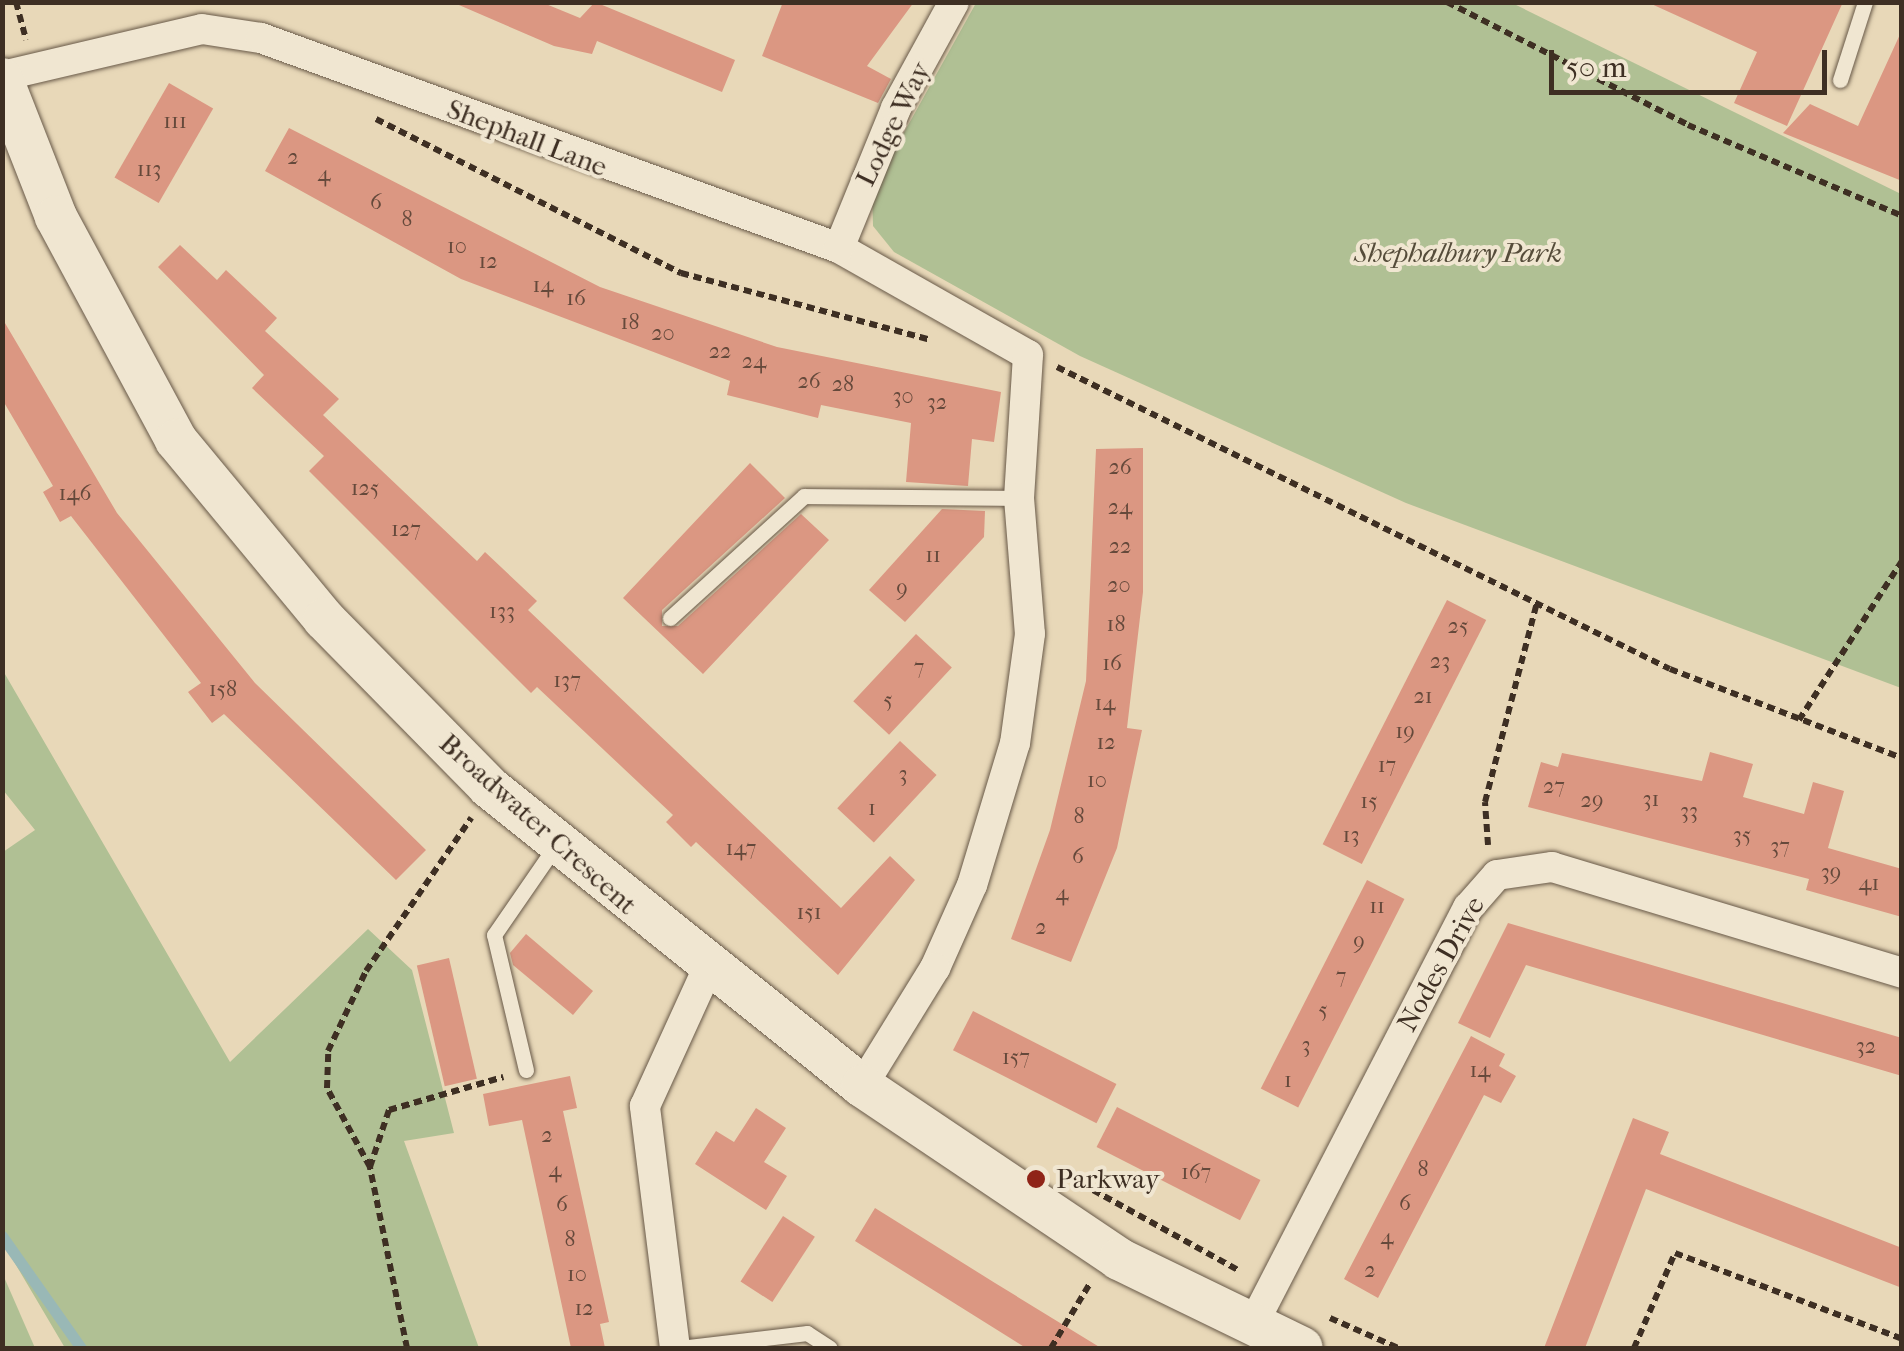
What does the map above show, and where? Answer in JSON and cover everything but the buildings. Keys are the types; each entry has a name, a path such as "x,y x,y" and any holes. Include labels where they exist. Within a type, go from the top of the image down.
{"street":[{"name":"Lodge Way","path":"838,248 896,108 954,2"},
{"name":"Shephall Lane","path":"15,74 203,16 838,248 1028,355"},
{"name":"Broadwater Crescent","path":"15,74 56,217 176,440 324,620 489,787 708,970 862,1086 1108,1252 1261,1309 1302,1348"},
{"path":"862,1086 935,968 972,885 1015,743 1030,634 1019,498 1028,355"},
{"name":"Nodes Drive","path":"1261,1309 1468,908 1498,875 1552,867 1902,973"},
{"path":"677,1348 644,1106 708,970"}],"lane":[{"path":"1840,80 1865,2"},
{"path":"670,618 804,496 1019,498"},
{"path":"526,1070 494,934 556,846"},
{"path":"677,1348 807,1333 830,1348"}],"path":[{"path":"15,74 16,2"},
{"path":"1447,2 1688,125 1902,216"},
{"path":"360,111 681,272 938,342"},
{"path":"1028,355 1537,602 1799,720 1902,758"},
{"path":"1799,720 1902,561"},
{"path":"1498,875 1482,820 1537,602"},
{"path":"407,1348 370,1167 327,1088 328,1051 366,971 489,787"},
{"path":"370,1167 388,1110 526,1070"},
{"path":"1086,1186 1261,1309 1398,1348"},
{"path":"1051,1348 1108,1252"},
{"path":"1634,1348 1676,1253 1902,1339"}],"green space":[{"name":"Shephalbury Park","path":"976,3 1512,3 1901,194 1901,688 1406,503 1080,356 894,252 873,226 872,190"},
{"path":"2,669 230,1062 368,929 412,970 454,1133 404,1141 479,1348 65,1348 3,1243 3,852 35,830 3,790"},
{"path":"4,1277 35,1348 3,1348"}],"waterway":[{"path":"2,1236 81,1348"}],"place":[{"name":"Parkway","path":"1036,1179"}]}
